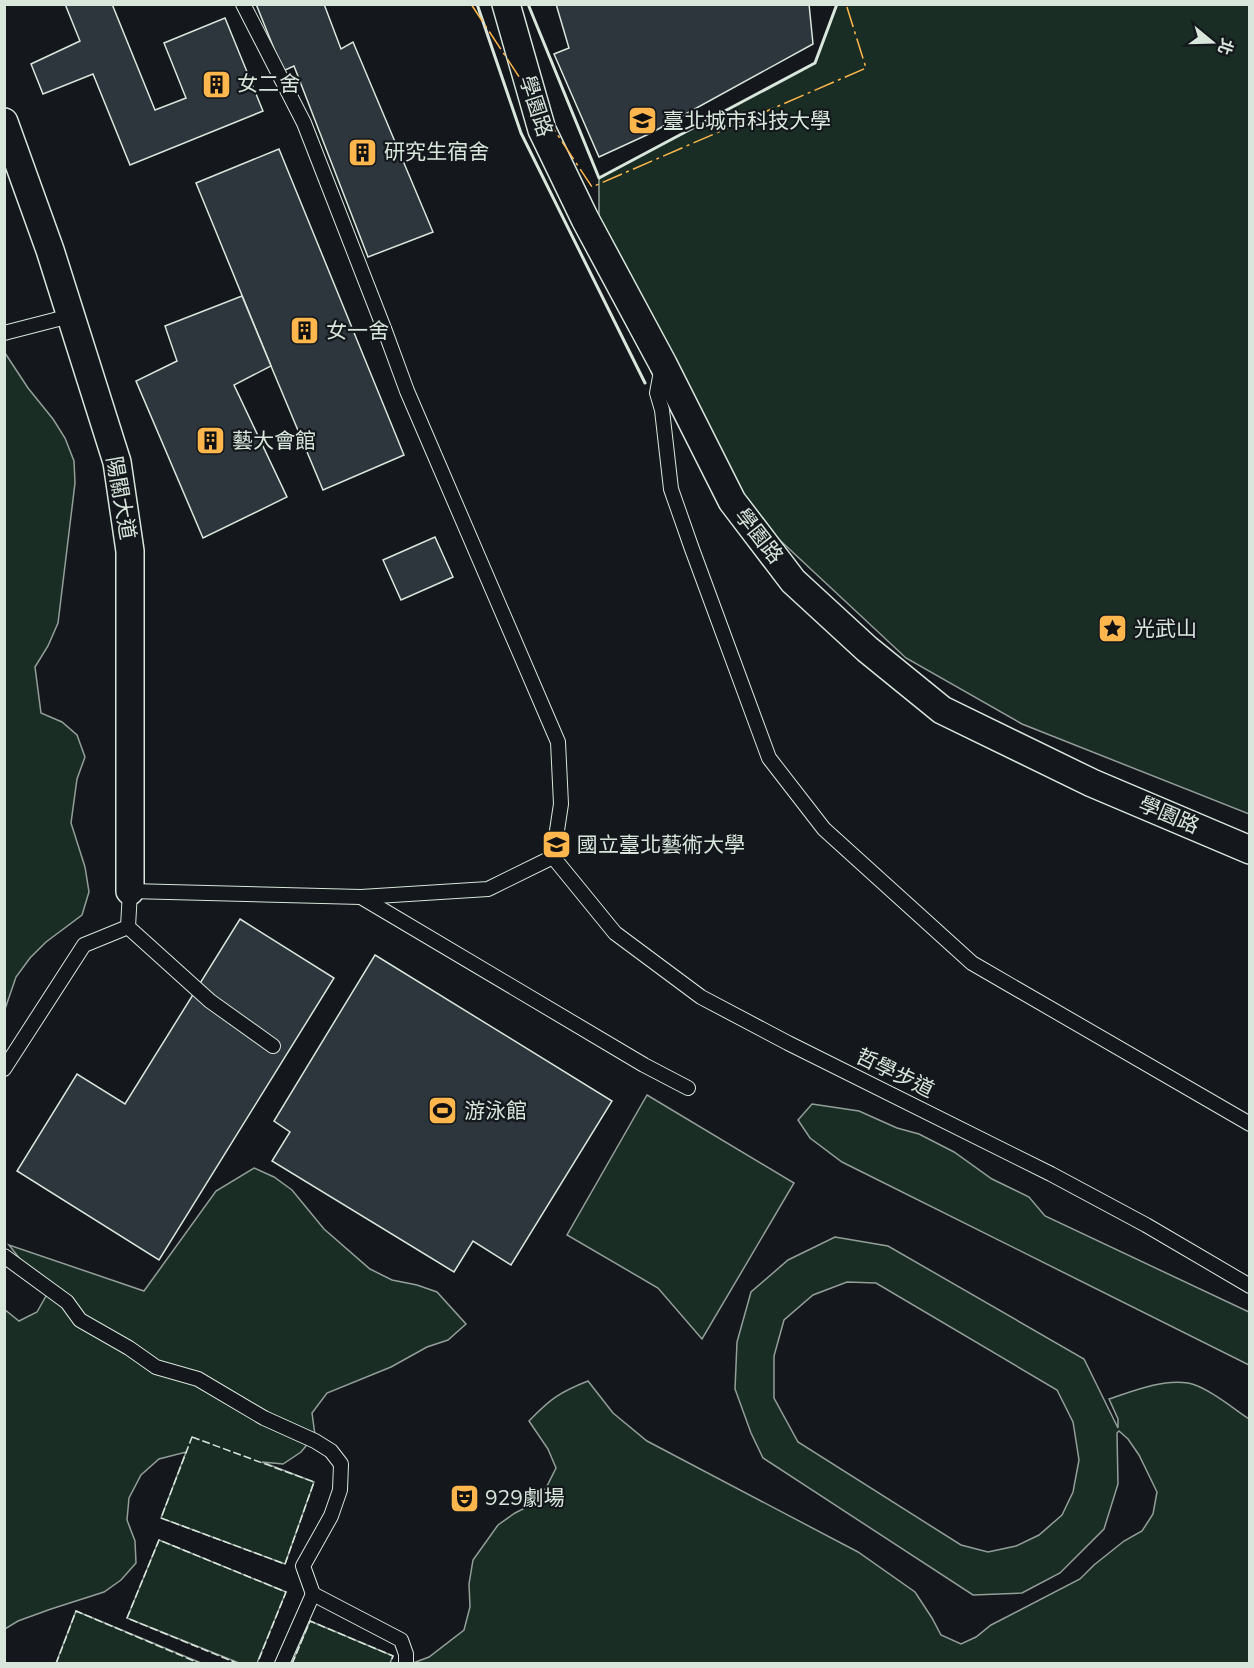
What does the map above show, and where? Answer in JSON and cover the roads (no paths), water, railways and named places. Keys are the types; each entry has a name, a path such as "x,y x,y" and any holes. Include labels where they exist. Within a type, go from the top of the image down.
{"street":[{"name":"學園路","path":"506,4 542,130 590,229 663,364 732,501 793,580 867,649 942,710 1092,783 1250,850"},
{"name":"陽關大道","path":"4,122 50,250 117,462 130,551 130,891"}],"lane":[{"path":"128,927 130,891 361,897 488,889 553,857 561,804 558,742 407,391 386,331 304,123 243,4"},
{"path":"4,333 70,315"},
{"path":"663,364 657,393 662,410 671,489 769,758 824,830 972,963 1250,1124"},
{"name":"哲學步道","path":"553,857 615,933 700,997 1051,1174 1146,1225 1250,1286"},
{"path":"361,897 644,1065 688,1088"},
{"path":"128,927 210,1001 273,1046"},
{"path":"4,1069 84,945 128,927"},
{"path":"4,1256 67,1302 80,1320 129,1347 156,1367 198,1379 264,1418 315,1441 331,1451 340,1464 340,1491 331,1516 303,1566 313,1594 401,1640 406,1654 406,1664"},
{"path":"282,1664 313,1594"}],"place":[{"name":"女二舍","path":"216,84"},
{"name":"臺北城市科技大學","path":"642,121"},
{"name":"研究生宿舍","path":"363,152"},
{"name":"女一舍","path":"305,331"},
{"name":"藝大會館","path":"211,441"},
{"name":"光武山","path":"1113,629"},
{"name":"國立臺北藝術大學","path":"556,845"},
{"name":"游泳館","path":"443,1111"},
{"name":"929劇場","path":"464,1498"}]}
